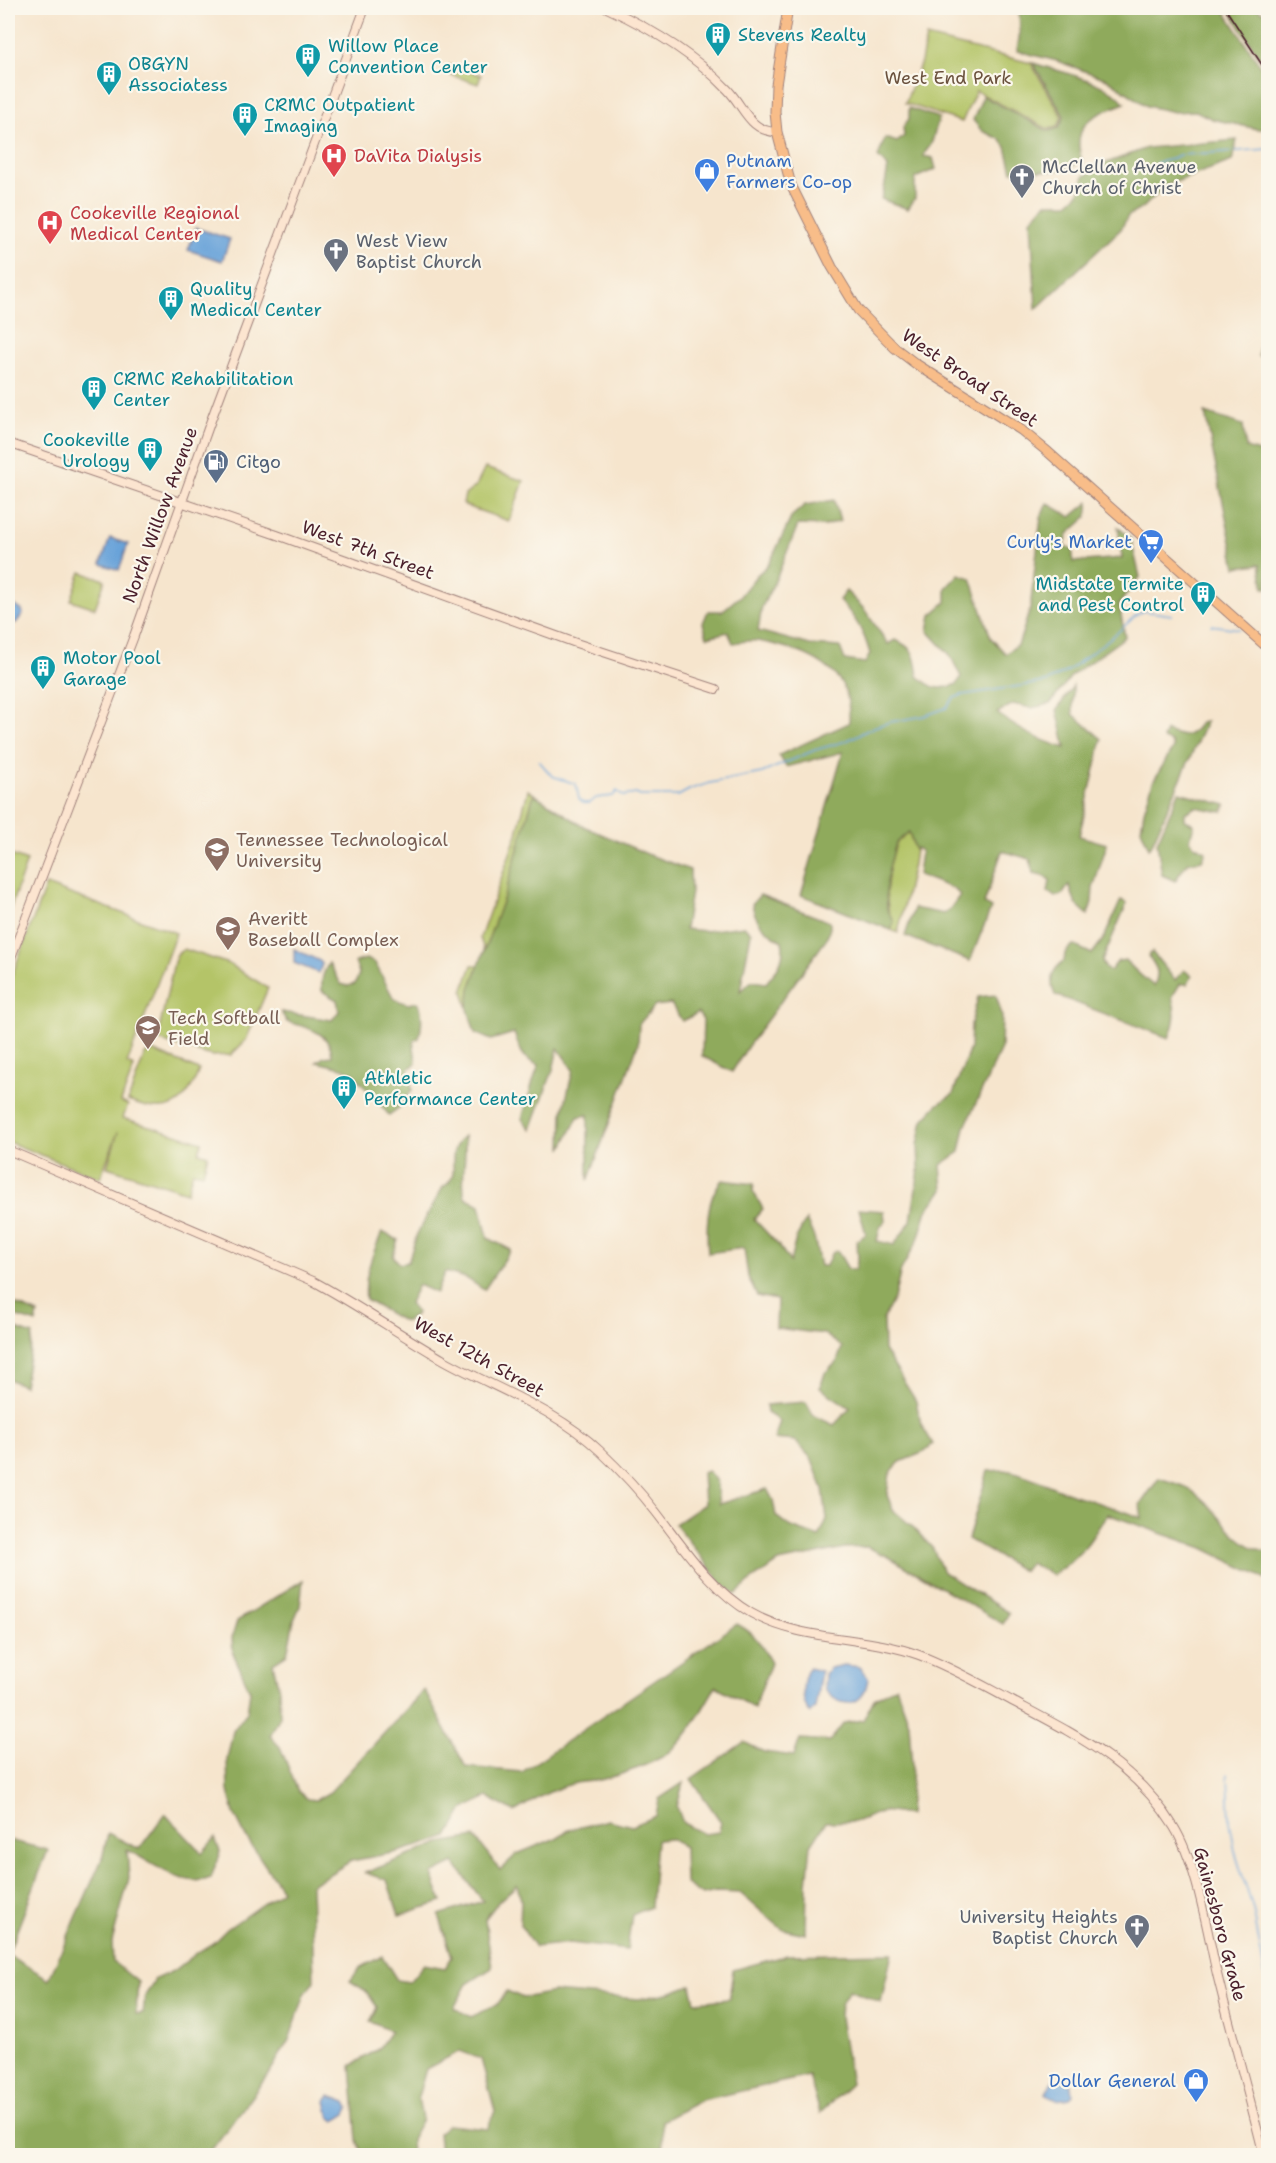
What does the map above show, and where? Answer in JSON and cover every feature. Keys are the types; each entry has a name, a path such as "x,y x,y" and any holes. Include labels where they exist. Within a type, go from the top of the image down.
{"main road":[{"name":"North Willow Avenue","path":"8,965 134,636 364,8"},
{"path":"607,8 643,26 702,66 729,91 756,126 766,132 777,132"},
{"name":"West Broad Street","path":"788,8 776,85 777,132 791,185 819,244 858,310 902,353 1012,424 1048,452 1269,648"},
{"name":"West 7th Street","path":"8,443 576,643 716,689"},
{"name":"West 12th Street","path":"8,1150 313,1281 352,1302 440,1357 551,1414 598,1449 636,1487 716,1585 751,1613 786,1627 813,1634 887,1646"},
{"name":"Gainesboro Grade","path":"887,1646 917,1654 945,1666 1098,1748 1119,1764 1156,1802 1174,1828 1190,1866 1264,2156"}],"green space":[{"path":"1019,8 1223,8 1268,78 1268,129 1257,129 1212,119 1196,111 1174,112 1147,106 1107,79 1057,61 1017,51 1020,32"},
{"path":"1228,8 1259,8 1268,15 1268,71"},
{"name":"West End Park","path":"926,37 1031,63 1062,116 1058,127 1048,129 976,91 962,122 905,103 921,62"},
{"path":"1033,63 1096,83 1117,95 1125,103 1087,122 1079,138 1082,161 1066,168 1048,171 1012,171 1006,147 1000,139 982,131 973,120 983,96 1048,131 1059,128 1064,116"},
{"path":"449,65 481,75 478,84 445,73"},
{"path":"909,108 939,118 932,142 923,156 933,158 936,169 915,178 915,198 908,209 881,199 888,167 878,157 885,138 897,142 904,136 903,127 909,119"},
{"path":"1237,140 1232,161 1165,186 1144,207 1128,216 1121,229 1036,309 1031,220 1046,203 1068,203 1079,193 1084,176 1104,164 1147,148"},
{"path":"1265,275 1268,276 1268,358 1258,356"},
{"path":"1205,413 1243,425 1246,448 1268,455 1268,588 1264,588 1260,564 1236,567"},
{"path":"485,468 524,481 509,521 463,503 465,495 476,486"},
{"path":"834,500 840,521 825,526 798,525 762,607 758,631 810,645 840,647 845,660 865,663 870,654 865,638 854,618 839,600 846,591 864,609 888,644 895,640 907,646 915,658 918,676 936,688 957,684 961,677 950,655 928,631 931,615 946,602 946,588 959,574 971,578 991,638 1006,654 1019,643 1030,609 1041,517 1047,503 1071,517 1089,502 1087,517 1068,534 1064,547 1073,549 1073,562 1122,558 1118,527 1131,539 1140,577 1119,604 1125,637 1072,675 1050,704 1031,708 1013,704 997,713 1030,734 1066,748 1057,710 1073,686 1073,714 1102,739 1079,836 1107,844 1093,888 1088,915 1076,904 1069,885 1063,894 1055,897 1048,892 1050,880 1033,873 1030,859 1002,851 984,904 991,908 970,961 905,936 914,908 944,914 960,895 954,889 918,875 921,851 917,848 915,850 909,832 896,843 889,868 886,892 887,909 894,922 891,930 801,895 843,752 786,767 779,755 849,723 849,709 844,688 836,676 824,665 806,655 757,641 733,643 728,632 707,637 703,623 708,611 722,611 740,596 769,564 792,516 805,505"},
{"path":"81,572 105,580 95,608 71,600"},
{"path":"1206,722 1149,848 1141,829 1153,782 1173,748 1171,742 1163,739 1166,731 1185,736 1189,735 1200,723"},
{"path":"528,790 534,794 507,888 485,953 480,938 517,834"},
{"path":"1179,792 1226,805 1222,812 1195,807 1185,813 1185,820 1194,824 1190,840 1194,845 1206,851 1202,860 1187,863 1175,881 1162,875 1157,842"},
{"path":"534,794 583,826 690,870 691,892 685,929 705,931 744,926 751,933 740,991 752,981 766,983 782,959 782,941 766,930 753,911 752,904 760,895 830,922 826,940 748,1046 732,1072 702,1056 703,1020 698,1013 682,1021 671,1004 655,1006 639,1024 638,1044 588,1181 588,1115 578,1117 562,1149 563,1112 573,1070 558,1048 553,1070 531,1129 522,1119 539,1065 522,1053 514,1033 491,1040 475,1033 468,1009 470,989 505,894"},
{"path":"909,832 915,850 898,933 891,930 886,892 889,868 896,843"},
{"path":"8,854 27,861 8,915"},
{"path":"46,885 176,933 127,1064 134,1067 121,1102 128,1105 123,1118 202,1142 199,1152 208,1155 203,1173 193,1171 187,1192 107,1167 118,1132 100,1178 8,1142 8,986"},
{"path":"1121,900 1127,903 1102,961 1106,969 1110,971 1118,961 1126,960 1135,971 1154,986 1157,970 1148,956 1152,952 1175,980 1184,970 1192,976 1188,984 1180,984 1172,997 1175,1018 1169,1038 1055,995 1052,976 1056,968 1064,961 1065,953 1073,945 1092,954 1104,938"},
{"name":"Averitt Baseball Complex","path":"184,949 229,964 268,988 246,1040 231,1055 212,1056 157,1040 174,962 177,954"},
{"path":"366,959 375,963 394,999 408,1004 417,1002 422,1015 419,1038 414,1041 416,1063 409,1069 412,1090 400,1107 389,1115 353,1073 317,1062 324,1057 332,1056 327,1041 316,1032 287,1022 281,1012 332,1020 339,1011 337,1000 322,991 322,980 329,963 341,984 348,986 355,984 359,974 355,962"},
{"path":"472,965 479,965 470,989 468,1009 463,991"},
{"path":"996,995 1002,1015 1001,1049 965,1127 960,1152 941,1165 943,1190 927,1210 918,1240 901,1270 894,1298 883,1320 884,1350 916,1401 921,1424 933,1444 922,1453 900,1462 890,1473 887,1495 893,1510 933,1549 943,1572 1009,1613 1003,1624 889,1557 867,1547 845,1548 779,1562 753,1579 736,1594 723,1585 675,1524 704,1504 702,1473 708,1471 716,1481 719,1504 767,1489 773,1500 776,1516 789,1526 819,1537 827,1519 823,1489 811,1458 795,1441 774,1439 780,1421 767,1413 766,1405 806,1402 814,1416 834,1425 850,1408 820,1388 825,1373 837,1362 842,1347 824,1334 776,1328 777,1300 757,1296 748,1277 744,1248 708,1253 707,1225 713,1196 722,1180 754,1184 753,1191 763,1209 754,1219 780,1247 790,1262 796,1238 806,1220 814,1237 820,1266 826,1266 831,1254 837,1250 848,1269 855,1270 858,1259 857,1241 866,1234 859,1209 884,1211 885,1221 880,1227 877,1241 894,1245 911,1221 919,1169 918,1145 923,1120 937,1105 953,1094 970,1048 971,1024 978,997"},
{"name":"Tech Softball Field","path":"152,1051 199,1070 187,1093 172,1106 153,1108 128,1101 145,1054"},
{"path":"464,1136 465,1197 480,1205 488,1238 511,1250 484,1290 466,1278 445,1272 436,1293 418,1285 409,1303 416,1312 415,1316 404,1322 366,1300 366,1282 375,1248 382,1232 398,1240 393,1256 400,1264 408,1262 417,1234 443,1187 452,1176 454,1150"},
{"path":"8,1301 38,1314 36,1323 8,1314"},
{"path":"8,1326 33,1335 24,1386 8,1379"},
{"path":"1005,1470 1142,1518 1140,1505 1159,1478 1182,1486 1207,1503 1242,1541 1268,1553 1268,1580 1203,1548 1107,1514 1084,1548 1053,1575 1030,1563 1023,1571 968,1539 988,1471"},
{"path":"303,1580 300,1606 294,1620 287,1654 273,1663 279,1690 280,1716 270,1736 280,1747 298,1791 307,1799 316,1800 330,1792 424,1690 466,1767 522,1772 737,1624 757,1640 771,1663 754,1708 716,1686 687,1734 672,1750 657,1760 611,1777 564,1786 514,1812 487,1797 464,1809 448,1837 398,1852 351,1861 311,1885 314,1981 305,1994 289,2040 270,2072 213,2148 205,2155 8,2155 8,1955 49,1979 102,1859 108,1833 139,1849 165,1814 202,1853 215,1838 220,1852 211,1878 200,1881 168,1873 127,1850 129,1878 112,1942 113,1962 138,1982 136,2014 143,2013 145,1996 155,1979 175,1970 282,1890 246,1837 234,1813 228,1791 227,1759 233,1731 247,1712 250,1691 233,1653 232,1637 237,1621"},
{"path":"896,1686 909,1723 912,1766 909,1815 883,1811 858,1821 826,1822 811,1845 807,1884 806,1934 782,1929 740,1893 716,1892 702,1895 685,1883 684,1847 671,1839 656,1840 651,1907 632,1915 627,1950 570,1943 535,1947 520,1925 521,1900 517,1885 499,1901 485,1919 492,1968 467,1984 454,2008 471,2017 497,2005 507,1991 523,1998 553,1992 639,1999 672,1992 691,1985 695,2002 729,1999 733,1970 787,1955 892,1953 881,2002 849,1990 841,2003 840,2017 851,2084 820,2113 809,2076 701,2100 662,2121 663,2155 440,2155 438,2133 448,2125 487,2129 495,2111 481,2059 460,2051 426,2069 418,2097 422,2119 411,2139 412,2155 362,2155 357,2140 351,2066 378,2049 391,2031 370,2022 377,2007 366,1991 350,1981 360,1968 382,1956 397,1980 409,1982 424,1964 445,1968 452,1957 439,1915 483,1901 454,1863 432,1874 442,1902 399,1915 387,1880 365,1873 440,1843 475,1837 500,1870 517,1854 556,1838 569,1830 608,1820 632,1826 656,1816 659,1799 683,1783 677,1807 683,1823 704,1834 719,1832 721,1822 691,1779 744,1742 764,1752 794,1756 800,1739 830,1741 844,1723 863,1720 874,1699"},
{"path":"8,1840 48,1850 8,1954"}],"water":[{"path":"196,228 230,239 222,261 188,250"},
{"path":"110,538 128,544 119,570 101,564"},
{"path":"8,600 22,610 23,614 16,623 8,623"},
{"path":"294,949 320,961 322,964 319,973 294,963"},
{"path":"844,1665 860,1667 868,1678 862,1695 851,1703 837,1700 824,1689 825,1674 830,1668"},
{"path":"809,1668 821,1671 815,1708 810,1713 803,1691"},
{"path":"1061,2080 1072,2084 1073,2095 1070,2098 1060,2099 1048,2096 1046,2093 1053,2081"},
{"path":"330,2096 346,2102 349,2108 346,2114 335,2121 330,2117 326,2101"}],"waterway":[{"path":"1156,163 1179,155 1268,149"},
{"path":"539,761 552,776 576,784 579,799 583,803 590,803 596,798 613,796 617,791 623,796 636,794 640,796 678,796 710,783 762,773 815,750 846,741 874,727 924,716 946,708 954,698 962,695 1046,682 1068,671 1143,611 1172,615"},
{"path":"1211,625 1239,629"},
{"path":"1228,1774 1230,1821 1235,1852 1253,1909 1268,1991"}],"railway":[{"path":"1225,8 1268,74"}],"place":[{"name":"Stevens Realty","path":"718,58"},
{"name":"Willow Place Convention Center","path":"308,79"},
{"name":"OBGYN Associatess","path":"109,97"},
{"name":"CRMC Outpatient Imaging","path":"245,138"},
{"name":"DaVita Dialysis","path":"334,179"},
{"name":"Putnam Farmers Co-op","path":"707,194"},
{"name":"McClellan Avenue Church of Christ","path":"1022,200"},
{"name":"Cookeville Regional Medical Center","path":"50,246"},
{"name":"West View Baptist Church","path":"336,274"},
{"name":"Quality Medical Center","path":"171,322"},
{"name":"CRMC Rehabilitation Center","path":"94,412"},
{"name":"Cookeville Urology","path":"150,473"},
{"name":"Citgo","path":"216,485"},
{"name":"Curly's Market","path":"1151,565"},
{"name":"Midstate Termite and Pest Control","path":"1203,617"},
{"name":"Motor Pool Garage","path":"43,691"},
{"name":"Tennessee Technological University","path":"217,873"},
{"name":"Averitt Baseball Complex","path":"228,952"},
{"name":"Tech Softball Field","path":"148,1051"},
{"name":"Athletic Performance Center","path":"344,1111"},
{"name":"University Heights Baptist Church","path":"1137,1950"},
{"name":"Dollar General","path":"1196,2104"}]}
